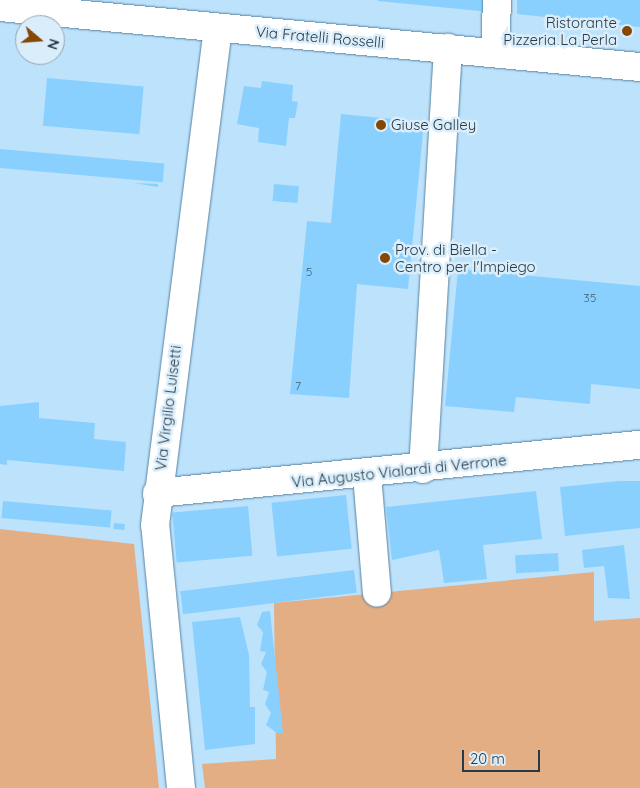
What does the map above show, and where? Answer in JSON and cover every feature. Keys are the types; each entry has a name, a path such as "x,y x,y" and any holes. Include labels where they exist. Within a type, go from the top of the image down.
{"street":[{"path":"495,53 497,0"},
{"name":"Via Fratelli Rosselli","path":"0,7 94,8 218,28 640,67"},
{"name":"Via Virgilio Luisetti","path":"181,788 155,525 157,493 218,28"},
{"path":"422,469 448,48"},
{"name":"Via Augusto Vialardi di Verrone","path":"157,493 422,469 640,445"},
{"path":"367,474 378,593"}],"shaded area":[{"path":"0,529 134,544 159,788 0,788"},
{"path":"594,572 594,621 640,618 640,788 205,788 202,764 276,759 274,603"}],"building":[{"path":"378,0 491,0 490,12"},
{"path":"517,0 640,0 640,27 517,14"},
{"path":"47,78 144,86 139,134 43,126"},
{"path":"262,81 293,85 292,101 298,102 295,118 289,118 286,146 258,142 259,128 237,124 244,86 261,88"},
{"path":"341,114 424,122 408,289 357,284 349,398 290,394 307,221 331,223"},
{"path":"0,149 164,163 163,182 0,168"},
{"path":"134,183 158,184 158,187"},
{"path":"274,184 299,186 297,203 273,201"},
{"path":"458,269 640,286 640,389 591,384 590,404 516,397 514,412 445,406"},
{"path":"39,402 39,418 95,423 94,439 126,442 124,471 7,460 7,465 0,464 0,406"},
{"path":"619,481 640,481 640,528 565,536 560,487"},
{"path":"536,491 542,539 483,545 487,579 444,583 439,550 392,560 386,507"},
{"path":"346,495 352,549 277,557 271,503"},
{"path":"3,501 112,510 110,527 2,518"},
{"path":"248,506 252,556 177,562 172,513"},
{"path":"114,523 125,524 124,530 113,529"},
{"path":"624,545 630,599 608,598 604,566 584,568 582,550"},
{"path":"558,553 559,571 516,573 515,555"},
{"path":"354,570 357,593 183,614 180,591"},
{"path":"270,611 283,733 277,733 266,725 271,713 265,704 269,692 263,690 267,672 261,664 266,652 260,651 263,632 257,625 262,612"},
{"path":"240,617 249,655 250,707 255,707 255,744 205,750 192,622"}],"place":[{"name":"Ristorante Pizzeria La Perla","path":"627,31"},
{"name":"Giuse Galley","path":"381,125"},
{"name":"Prov. di Biella - Centro per l'Impiego","path":"385,258"}]}
